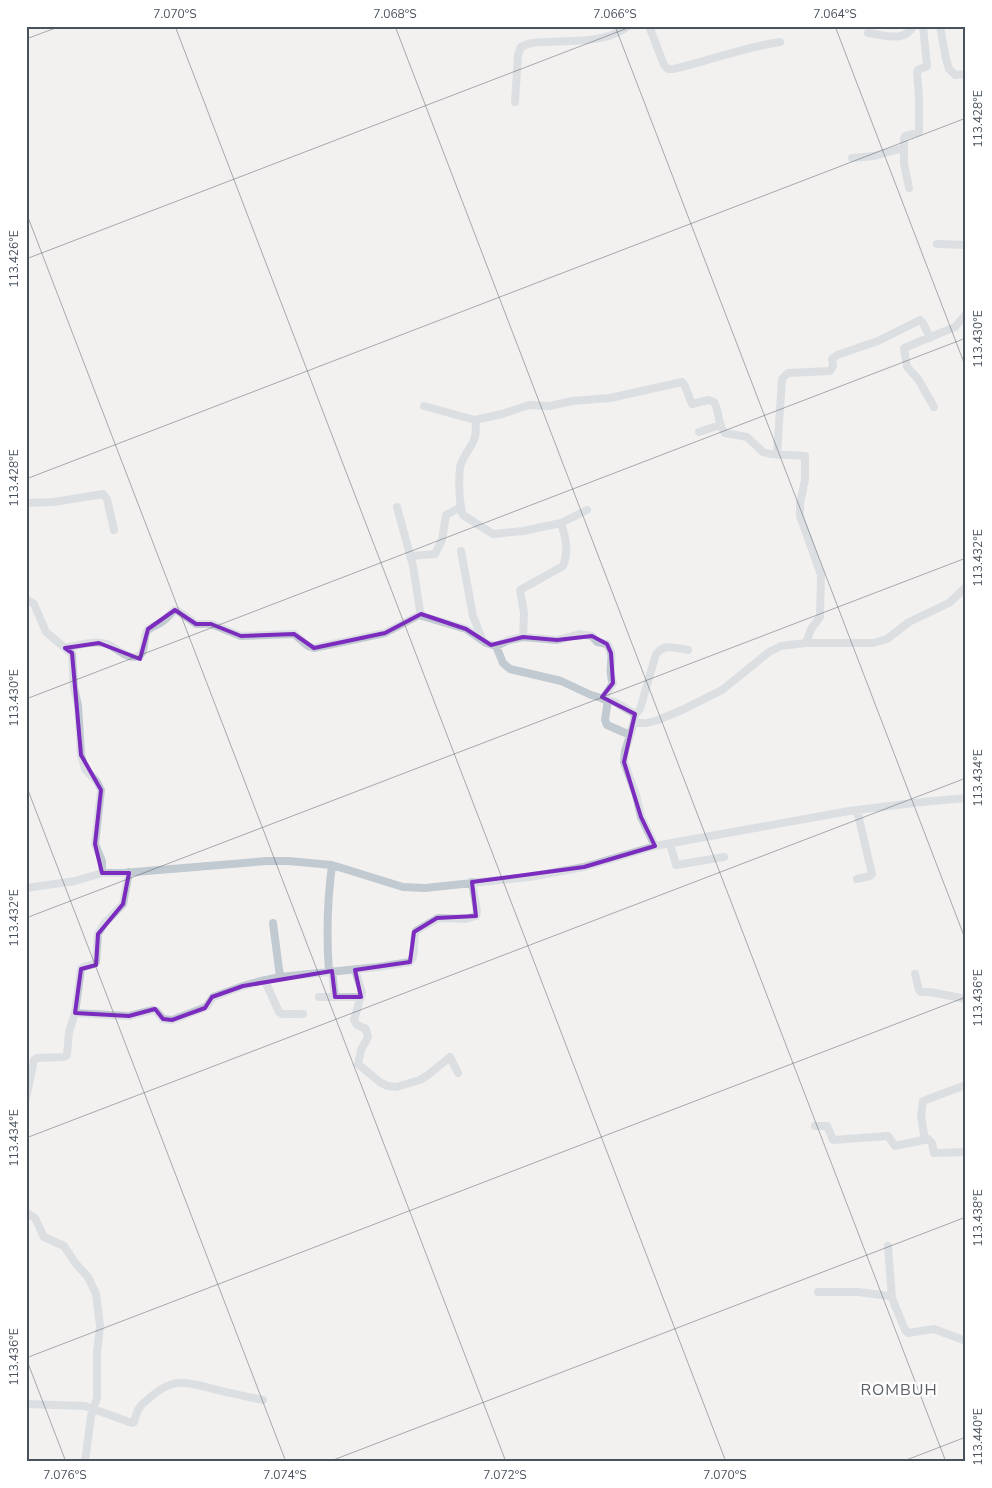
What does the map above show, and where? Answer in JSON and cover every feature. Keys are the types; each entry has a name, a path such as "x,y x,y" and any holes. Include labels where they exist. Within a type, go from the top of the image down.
{"street":[{"path":"515,102 518,55 521,47 531,43 596,39 619,33 628,26"},
{"path":"649,26 664,65 668,69 673,70 734,54 751,47 780,42"},
{"path":"868,33 892,37 903,36 908,34 913,26"},
{"path":"909,188 904,164 905,136 919,132 917,73 918,70 927,66 923,26"},
{"path":"940,26 946,59 951,72 966,74"},
{"path":"852,158 874,156 904,148"},
{"path":"937,244 966,245"},
{"path":"934,407 918,379 907,367 903,349 955,327 966,314"},
{"path":"777,455 782,379 784,375 788,373 830,371 834,366 832,359 837,355 878,341 920,320 930,338"},
{"path":"424,406 474,420 502,414 529,405 550,406 572,401 610,398 682,382 692,404 708,400 714,402 719,414 720,424 725,433 744,436 763,452 777,455 802,455 805,457 805,480 800,503 800,516 821,575 820,617 811,629 806,643"},
{"path":"474,420 475,436 472,446 462,460 460,469 461,507 462,513 465,516 494,534 523,531 560,523 587,510"},
{"path":"699,432 720,424"},
{"path":"26,503 59,501 103,494 107,499 114,530"},
{"path":"397,507 411,556 421,614"},
{"path":"411,556 435,554 442,540 446,515 461,507"},
{"path":"523,637 524,613 520,590 563,566 567,546 560,523"},
{"path":"461,551 473,616 484,642"},
{"path":"634,719 652,722 682,710 726,687 774,649 792,644 874,643 882,641 909,622 949,603 966,587"},
{"path":"26,599 34,604 46,632 73,656 74,688 78,706 82,761 88,772 98,782 100,790 96,844 102,861 102,873"},
{"path":"65,648 99,643 108,645 127,655 138,656 141,653 148,629 164,620 175,610 196,624 210,624 241,636 294,634 308,646 314,648 385,633 421,614"},
{"path":"421,614 434,620 466,629 484,642 496,646 523,637 556,640 585,634 592,636 598,642 607,644 612,656 609,675 612,683 605,699 605,720 607,725 630,735"},
{"path":"496,646 503,664 510,669 561,682 605,699 632,711 634,719"},
{"path":"655,846 643,822 624,762 625,751 634,719 640,709 656,654 666,646 688,650"},
{"path":"26,888 75,881 102,873 267,861 332,865 410,888 422,888 529,877 584,867 655,846 857,810 966,798"},
{"path":"857,810 872,871 871,876 857,879"},
{"path":"670,844 676,865 724,857"},
{"path":"332,865 326,912 327,946 335,997"},
{"path":"26,1098 35,1059 66,1055 69,1032 75,1013 81,969 96,962 98,934 104,924 123,904 129,872"},
{"path":"75,1013 129,1016 152,1010 156,1011 163,1019 172,1020 205,1008 213,997 243,986 280,977 354,970 410,962 413,956 414,934 416,931 438,918 462,919 476,916 472,882"},
{"path":"273,923 280,977"},
{"path":"354,970 362,989 354,1020 357,1025 366,1029 368,1037 361,1050 358,1063 360,1066 380,1083 396,1087 428,1076 450,1057 458,1073"},
{"path":"915,974 921,992 966,998"},
{"path":"265,981 279,1012 282,1014 303,1014"},
{"path":"319,997 361,997"},
{"path":"925,1140 921,1116 922,1101 963,1086"},
{"path":"815,1126 827,1126 833,1140 888,1136 894,1145 899,1146 925,1140 930,1141 934,1153 966,1152"},
{"path":"26,1212 35,1218 44,1237 64,1246 76,1264 88,1277 95,1290 100,1326 96,1398 85,1462"},
{"path":"888,1246 892,1298 905,1330 908,1333 934,1329 966,1341"},
{"path":"818,1292 858,1292 892,1298"},
{"path":"26,1404 80,1405 133,1423 139,1407 160,1388 168,1384 184,1382 196,1384 263,1400"}],"highlighted area":[{"path":"175,610 196,624 211,624 241,636 294,634 314,648 385,633 421,614 466,629 491,645 523,637 557,640 592,636 607,644 611,653 613,683 602,697 635,714 624,762 641,817 655,846 584,867 472,882 476,916 437,918 414,932 410,962 355,970 361,997 335,997 332,971 243,986 212,997 205,1008 172,1020 163,1019 155,1009 129,1016 75,1013 81,969 96,965 98,934 123,904 129,873 102,873 95,844 101,790 81,755 72,653 65,648 99,643 140,659 148,629"}],"district":[{"name":"ROMBUH","path":"899,1389"}]}
